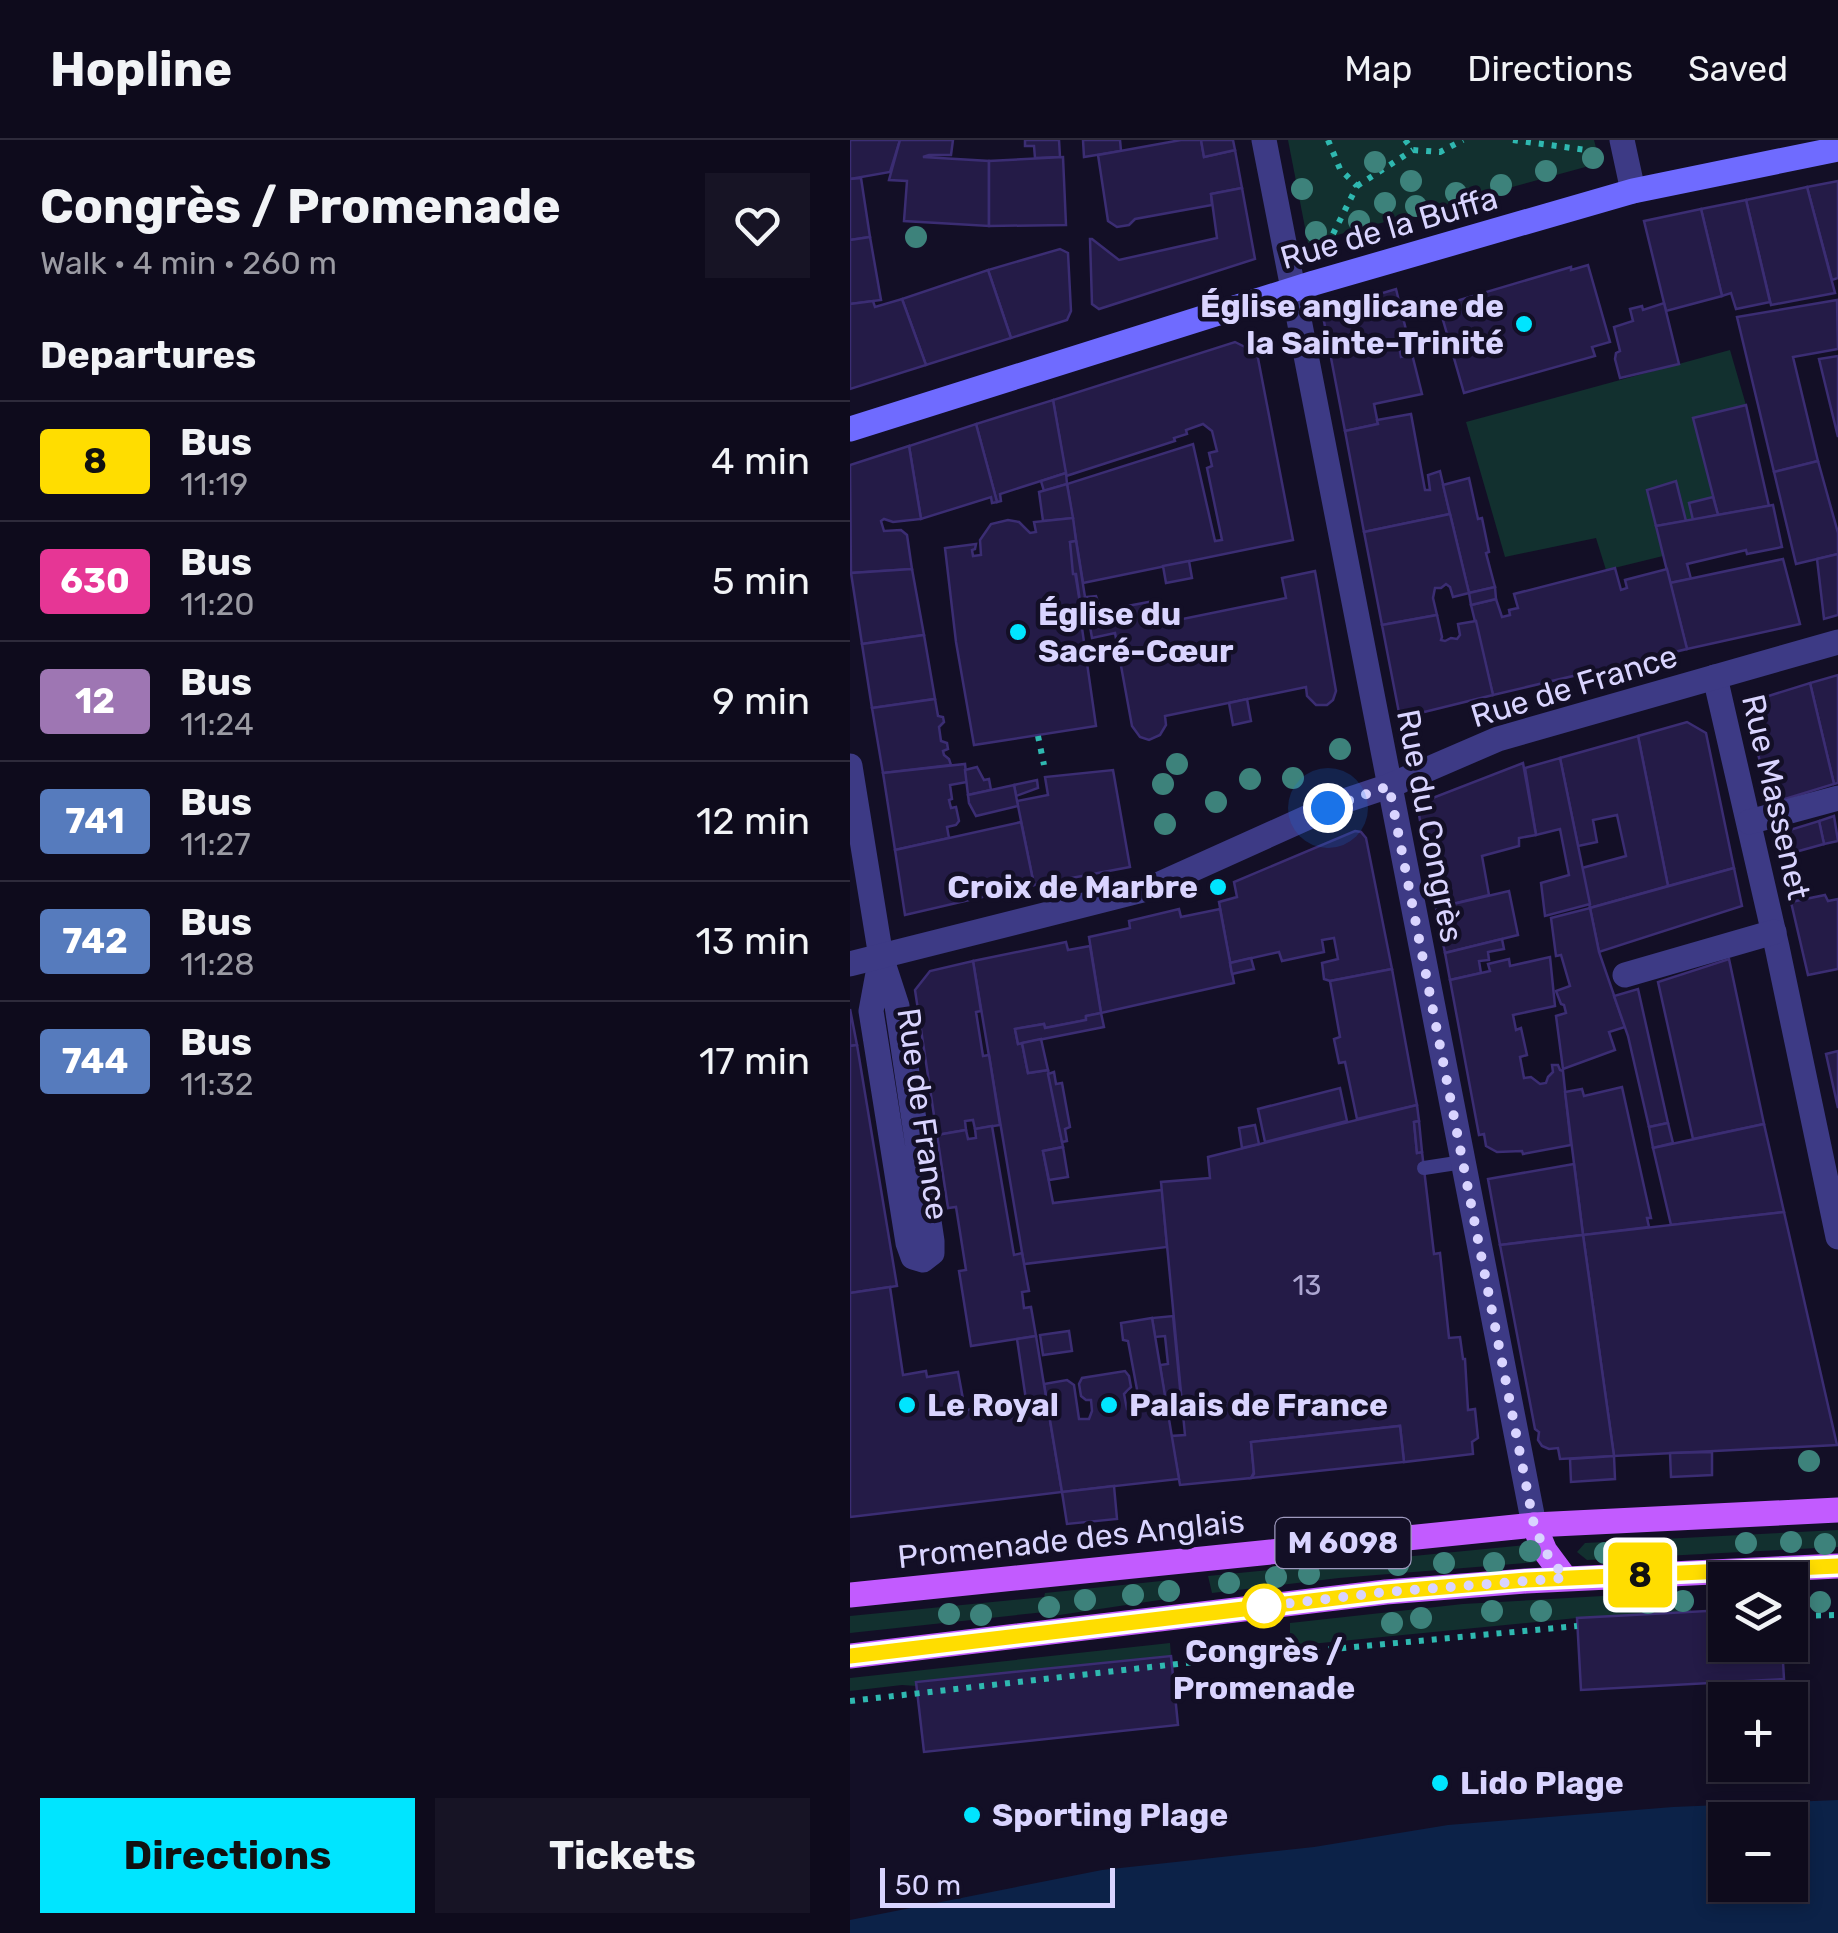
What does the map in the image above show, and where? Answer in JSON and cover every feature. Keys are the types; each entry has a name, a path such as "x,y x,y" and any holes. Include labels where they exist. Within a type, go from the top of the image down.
{"main road":[{"name":"Promenade des Anglais","path":"850,1595 1534,1525 1838,1510"},
{"path":"1534,1525 1545,1551 1565,1578"},
{"name":"M 6098","path":"850,1656 1386,1592 1565,1578 1838,1566"}],"street":[{"name":"Rue du Congrès","path":"1264,140 1534,1525"},
{"path":"1623,145 1633,191"},
{"name":"Rue de la Buffa","path":"850,429 1292,290 1633,191 1838,149"},
{"name":"Rue de France","path":"850,964 1151,888 1344,801 1498,739 1838,642"},
{"name":"Rue Massenet","path":"1715,677 1776,940 1838,1236"},
{"path":"850,766 881,956"},
{"path":"1749,822 1838,798"},
{"name":"Rue Massenet","path":"1624,976 1776,940"},
{"name":"Rue de France","path":"881,956 897,1006 932,1241 932,1253 923,1260 913,1257 908,1243 871,1010 881,956"}],"lane":[{"path":"1424,1168 1463,1162"}],"path":[{"path":"1328,140 1340,169 1356,186"},
{"path":"1406,140 1413,150"},
{"path":"1332,236 1356,186 1413,150 1440,152 1463,140"},
{"path":"1513,140 1597,152 1623,145"},
{"path":"1038,736 1044,766"},
{"path":"1808,1616 1838,1615"},
{"path":"850,1701 1195,1662 1578,1626"}],"green space":[{"path":"1288,140 1594,140 1600,163 1308,243"},
{"path":"1730,350 1746,405 1693,418 1713,497 1690,503 1693,520 1686,521 1675,482 1647,490 1663,556 1606,570 1596,538 1505,557 1466,422"},
{"path":"1838,1530 1838,1547 1587,1560 1577,1552 1585,1543"},
{"path":"1527,1545 1537,1562 1212,1593 1208,1576"},
{"path":"1171,1580 1173,1598 1046,1617 1045,1612 850,1633 850,1616"},
{"path":"1690,1591 1691,1612 1577,1618 1290,1646 1290,1623 1463,1604"},
{"path":"1170,1643 1171,1656 850,1691 850,1678"}],"water":[{"path":"1838,1800 1838,1933 850,1933 850,1920 1102,1870 1314,1847 1448,1825 1708,1806 1708,1902 1808,1902 1808,1802 1791,1802"}],"building":[{"path":"850,140 900,140 890,172 850,179"},
{"path":"900,140 953,140 951,155 923,157 989,161 989,226 904,221 907,181 889,180"},
{"path":"1025,140 1059,140 1060,157 1035,158 1034,146 1025,146"},
{"path":"1083,140 1120,140 1121,151 1084,157"},
{"path":"1201,140 1204,157 1235,150 1242,188 1211,194 1212,205 1135,219 1129,225 1117,227 1108,221 1098,155"},
{"path":"1201,140 1233,140 1235,150 1204,157"},
{"path":"1063,157 1066,225 989,226 989,161"},
{"path":"861,178 870,237 850,240 850,179"},
{"path":"1838,181 1838,278 1832,280 1807,187"},
{"path":"1807,187 1835,293 1771,305 1746,200"},
{"path":"1242,188 1255,259 1099,309 1092,304 1090,239 1119,260 1217,238 1211,194"},
{"path":"1746,200 1770,302 1736,309 1731,293 1722,296 1701,209"},
{"path":"1701,209 1722,296 1666,311 1644,221"},
{"path":"870,237 881,300 850,304 850,240"},
{"path":"1060,249 1068,253 1071,311 1067,320 1011,338 988,270"},
{"name":"Église anglicane de la Sainte-Trinité","path":"1588,265 1610,342 1592,347 1595,356 1464,393 1439,306"},
{"path":"988,270 1011,338 926,365 902,299"},
{"path":"1396,289 1408,338 1398,340 1401,357 1412,354 1422,394 1374,404 1378,424 1345,431 1322,311"},
{"path":"902,299 926,365 850,389 850,304 873,301 875,307"},
{"path":"1837,300 1838,349 1793,357 1818,461 1774,472 1737,317"},
{"path":"1664,303 1679,364 1620,378 1615,359 1620,351 1614,327 1633,321 1630,309 1642,306 1643,310"},
{"path":"1235,342 1257,353 1293,540 1083,583 1067,484 1193,444 1215,541 1222,540 1207,468 1212,466 1209,453 1217,451 1212,431 1203,424 1186,430 1187,434 1174,438 1175,441 1066,476 1053,400"},
{"path":"1838,356 1838,437 1819,359"},
{"path":"1053,400 1066,473 1000,494 1001,501 997,502 976,424"},
{"path":"1746,405 1769,506 1718,515 1693,418"},
{"path":"1411,414 1425,490 1430,490 1428,475 1440,471 1450,514 1364,532 1345,431"},
{"path":"976,424 997,502 992,503 991,497 921,519 909,446"},
{"path":"909,446 921,519 881,521 884,531 901,530 907,535 912,569 851,573 850,465"},
{"path":"1818,461 1838,533 1838,554 1796,564 1774,472"},
{"path":"1066,473 1067,484 1044,491 1041,481"},
{"path":"1469,478 1478,519 1482,518 1495,587 1469,593 1443,485"},
{"path":"1676,481 1686,521 1656,526 1647,490"},
{"path":"1067,484 1073,518 1043,521 1039,492"},
{"path":"1713,497 1718,515 1693,520 1689,503"},
{"path":"1773,505 1782,547 1747,554 1746,550 1687,564 1691,579 1670,583 1656,526"},
{"path":"1450,514 1469,593 1453,597 1446,584 1435,588 1437,615 1382,625 1364,532"},
{"name":"Église du Sacré-Cœur","path":"1073,518 1076,541 1070,542 1096,726 974,745 945,548 976,544 973,556 981,555 980,540 991,524 1019,522 1030,533 1036,532 1034,522"},
{"path":"1076,541 1089,620 1083,621 1070,542"},
{"path":"1838,554 1838,615 1824,619 1817,559"},
{"path":"1783,559 1800,624 1687,649 1670,583"},
{"path":"1189,561 1192,578 1166,583 1163,566"},
{"path":"1615,568 1621,590 1627,588 1625,580 1667,569 1687,649 1493,695 1471,605 1496,599 1502,617 1510,615 1509,610 1518,608 1514,594"},
{"path":"912,569 924,635 862,644 851,573"},
{"path":"1315,571 1336,691 1333,700 1327,705 1316,705 1307,696 1306,687 1165,716 1166,725 1160,735 1149,740 1140,737 1132,726 1115,633 1092,638 1085,597 1096,596 1101,611 1159,600 1163,623 1286,598 1282,578"},
{"path":"1495,587 1496,599 1471,605 1469,593"},
{"path":"1437,615 1441,640 1445,641 1457,639 1458,624 1476,621 1493,695 1400,718 1382,625"},
{"path":"924,635 935,699 872,708 862,644"},
{"path":"1838,675 1838,783 1834,784 1810,683"},
{"path":"1810,683 1834,784 1775,802 1769,800 1746,703"},
{"path":"935,699 938,716 944,722 939,727 941,741 947,743 948,749 943,751 951,765 883,773 872,708"},
{"path":"1247,699 1251,721 1233,725 1229,703"},
{"path":"1687,722 1706,733 1734,868 1668,886 1638,736"},
{"path":"1638,736 1668,886 1590,908 1582,868 1626,856 1617,815 1593,820 1597,842 1578,846 1560,758"},
{"path":"1560,758 1590,904 1545,916 1541,883 1569,875 1560,829 1536,835 1525,768"},
{"path":"1523,763 1536,835 1519,838 1519,846 1482,856 1489,895 1436,908 1417,804"},
{"path":"965,764 967,782 950,785 951,808 956,807 959,821 947,827 949,838 895,850 883,773"},
{"path":"977,767 984,780 989,779 991,790 968,795 965,770"},
{"path":"1113,770 1130,867 1034,885 1017,801 1048,795 1045,777"},
{"path":"1037,780 1038,788 1016,796 1014,785"},
{"path":"1014,785 1018,806 976,816 968,795"},
{"path":"1834,816 1838,841 1824,844 1819,821"},
{"path":"1819,821 1824,844 1781,856 1777,838 1780,833"},
{"path":"1021,822 1034,885 905,915 895,850"},
{"path":"1355,831 1366,838 1392,969 1324,979 1322,963 1338,959 1334,938 1322,940 1324,952 1282,961 1279,952 1230,963 1219,902 1237,897 1234,882"},
{"path":"1734,868 1742,906 1599,952 1590,908"},
{"path":"1509,891 1518,935 1445,953 1436,908"},
{"path":"1825,895 1828,901 1838,899 1838,969 1808,975 1791,902"},
{"path":"1590,908 1599,952 1625,1027 1609,1032 1615,1050 1563,1069 1556,1016 1566,1013 1556,991 1570,986 1561,955 1556,956 1551,918"},
{"path":"1179,909 1181,917 1220,909 1234,983 1101,1013 1089,937 1130,928 1129,921"},
{"path":"1502,939 1504,949 1488,952 1489,960 1479,961 1481,973 1450,980 1445,953"},
{"path":"1066,942 1068,950 1090,946 1101,1013 1045,1028 1044,1024 1015,1029 1028,1073 1048,1070 1063,1147 1043,1151 1053,1203 1162,1190 1167,1247 1024,1264 973,961"},
{"path":"1550,957 1555,1006 1513,1015 1516,1030 1521,1028 1527,1055 1520,1057 1524,1078 1546,1083 1553,1072 1552,1065 1563,1071 1571,1145 1523,1154 1497,1152 1486,1146 1484,1134 1479,1135 1450,980 1490,971 1488,964 1509,959 1510,966"},
{"path":"1251,958 1254,969 1232,974 1230,963"},
{"path":"1729,959 1764,1124 1693,1139 1658,982"},
{"path":"973,961 983,1056 989,1055 1000,1125 975,1129 973,1120 965,1121 966,1130 937,1135 915,990 930,971"},
{"path":"1392,969 1417,1105 1357,1119 1345,1062 1339,1063 1334,1039 1340,1037 1330,981"},
{"path":"1638,989 1668,1123 1649,1127 1628,1036 1614,996"},
{"path":"850,1009 857,1045 850,1046"},
{"path":"1101,1013 1104,1027 1018,1044 1015,1029 1044,1024 1045,1028"},
{"path":"1041,1039 1048,1070 1028,1073 1022,1043"},
{"path":"857,1045 897,1286 850,1293 850,1046"},
{"path":"1838,1051 1838,1108 1826,1054"},
{"path":"1054,1072 1056,1084 1062,1083 1070,1127 1065,1129 1067,1141 1062,1142 1048,1074"},
{"path":"1622,1087 1651,1218 1647,1218 1649,1227 1583,1235 1565,1092 1582,1089 1584,1096"},
{"path":"1340,1088 1347,1121 1265,1142 1258,1109"},
{"path":"1417,1105 1417,1153 1422,1152 1434,1254 1440,1253 1449,1338 1460,1337 1468,1410 1475,1409 1478,1438 1472,1442 1473,1454 1404,1462 1400,1426 1251,1442 1251,1478 1180,1485 1171,1436 1185,1435 1161,1182 1210,1178 1208,1157"},
{"path":"1419,1121 1422,1152 1417,1153 1414,1122"},
{"path":"1668,1123 1673,1143 1653,1148 1649,1127"},
{"path":"1764,1124 1784,1212 1671,1225 1653,1148"},
{"path":"1255,1125 1259,1144 1242,1148 1239,1128"},
{"path":"992,1126 1014,1255 1022,1253 1029,1291 1022,1292 1024,1308 1031,1307 1036,1336 971,1346 959,1271 966,1270 956,1207 948,1208 937,1135 966,1130 968,1139 976,1138 975,1129"},
{"path":"1063,1147 1068,1177 1049,1180 1043,1151"},
{"path":"1574,1164 1583,1235 1500,1245 1488,1179"},
{"path":"1784,1212 1837,1445 1614,1456 1583,1235"},
{"path":"1583,1235 1614,1456 1560,1459 1558,1448 1549,1449 1538,1440 1500,1245"},
{"name":"Le Royal","path":"890,1287 903,1375 926,1371 927,1377 958,1372 965,1410 1046,1397 1062,1492 850,1517 850,1293"},
{"path":"1173,1316 1181,1398 1165,1399 1160,1365 1168,1364 1165,1336 1155,1337 1152,1318"},
{"name":"Palais de France","path":"1152,1318 1179,1479 1062,1492 1044,1384 1067,1380 1074,1385 1079,1419 1089,1419 1091,1400 1081,1396 1082,1378 1125,1371 1131,1387 1124,1394 1127,1409 1132,1413 1141,1411 1121,1323"},
{"path":"1069,1331 1072,1351 1043,1355 1040,1335"},
{"path":"1036,1336 1046,1397 1026,1400 1017,1339"},
{"path":"1400,1426 1404,1462 1251,1478 1251,1442"},
{"path":"1712,1452 1712,1475 1671,1477 1670,1453"},
{"path":"1614,1456 1615,1479 1571,1482 1570,1459"},
{"path":"1114,1486 1117,1519 1067,1524 1062,1492"},
{"path":"1708,1611 1708,1662 1783,1662 1784,1679 1581,1690 1577,1618"},
{"path":"1171,1656 1178,1725 924,1752 916,1682"}],"bus line":[{"name":"8","path":"850,1656 1386,1592 1526,1580 1838,1566"}],"place":[{"name":"Église anglicane de la Sainte-Trinité","path":"1524,324"},
{"name":"Église du Sacré-Cœur","path":"1018,632"},
{"name":"Croix de Marbre","path":"1218,887"},
{"name":"Le Royal","path":"907,1405"},
{"name":"Palais de France","path":"1109,1405"},
{"name":"Congrès / Promenade","path":"1264,1606"},
{"name":"Lido Plage","path":"1440,1783"},
{"name":"Sporting Plage","path":"972,1815"}],"route":[{"path":"1264,1606 1250,1608 1386,1592 1565,1578 1545,1551 1534,1525 1389,786 1328,808"}]}
